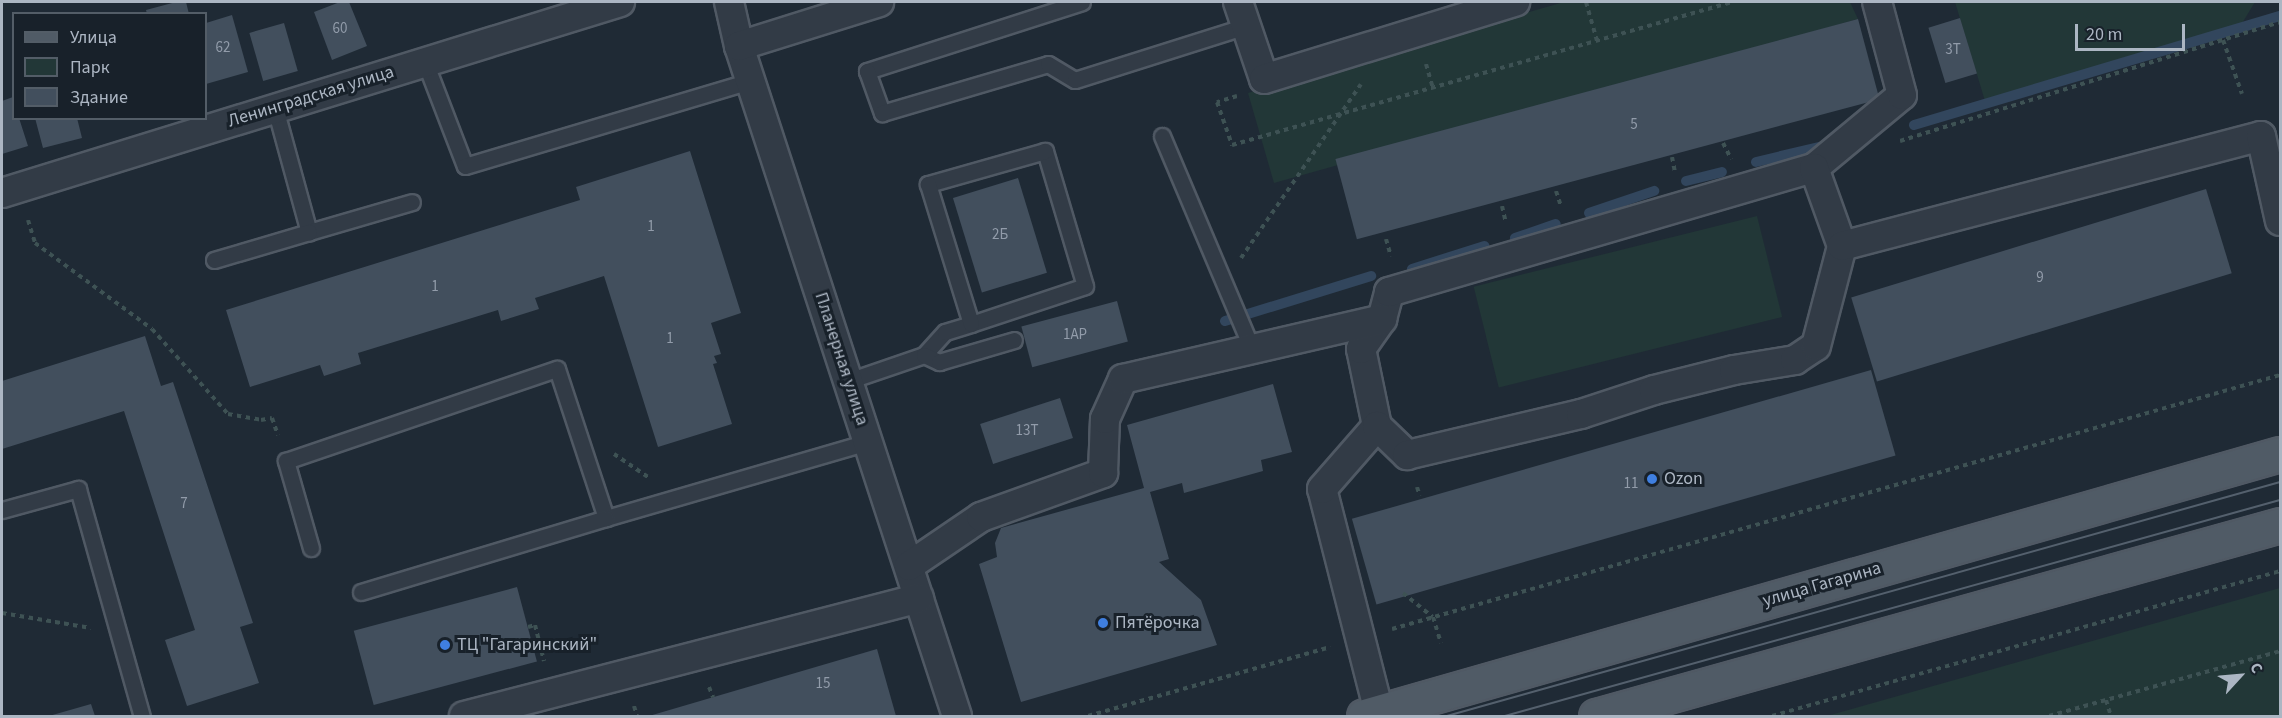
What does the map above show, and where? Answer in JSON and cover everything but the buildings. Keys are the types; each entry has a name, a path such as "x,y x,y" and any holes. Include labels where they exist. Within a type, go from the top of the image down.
{"main road":[{"name":"улица Гагарина","path":"1371,714 2280,454"},
{"path":"1596,717 2280,525"}],"street":[{"name":"Ленинградская улица","path":"9,190 620,2"},
{"name":"Планерная улица","path":"729,2 750,81 957,717"},
{"path":"739,46 879,2"},
{"path":"1242,14 1264,79 1515,2"},
{"path":"1814,168 1842,246 1816,345 1795,360 1734,370 1654,390 1581,414 1407,455 1377,426 1361,349 1382,319 1389,292 1814,168 1902,95 1877,2"},
{"path":"1842,246 2261,136 2279,206"},
{"path":"909,567 981,517 1103,473 1105,419 1123,379 1382,319"},
{"path":"1371,714 1360,639 1322,489 1377,426"},
{"path":"464,717 919,598"}],"lane":[{"path":"1082,2 867,71 882,113 1048,64 1075,80 1242,14"},
{"path":"425,62 465,166 750,81"},
{"path":"275,108 309,232"},
{"path":"1162,136 1251,349"},
{"path":"848,381 924,355 945,332 971,324 1085,286 1045,151 928,184 971,324"},
{"path":"214,260 412,202"},
{"path":"924,355 939,363 1014,340"},
{"path":"311,548 286,461 557,369 606,518"},
{"path":"361,592 868,442"},
{"path":"2,510 78,489 142,717"}],"path":[{"path":"1586,2 1597,42"},
{"path":"1264,79 1248,93 1217,102 1232,146 1732,2"},
{"path":"1894,143 2280,22"},
{"path":"1223,283 1340,115 1388,40"},
{"path":"2223,40 2242,94"},
{"path":"9,190 35,243 152,329 228,414 261,420"},
{"path":"1088,717 2280,375"},
{"path":"1772,717 2280,571"},
{"path":"1403,593 1433,617 1441,643"},
{"path":"2,613 119,633"},
{"path":"528,627 535,625 552,694"},
{"path":"2050,716 2280,651"},
{"path":"2106,700 2111,717"}],"green space":[{"path":"1564,2 1850,2 1858,19 1274,183 1248,93"},
{"path":"1955,2 2255,2 2241,25 1985,101"},
{"path":"1757,216 1782,317 1499,388 1474,287"},
{"path":"2280,588 2280,716 1827,716"}],"waterway":[{"path":"1914,125 2280,16"},
{"path":"1756,162 1823,146"},
{"path":"1686,181 1722,172"},
{"path":"1589,213 1654,191"},
{"path":"1515,238 1556,224"},
{"path":"1412,269 1484,246"},
{"path":"1225,321 1371,276"}],"tram line":[{"path":"1447,716 2280,482"},
{"path":"1505,716 2280,500"}],"place":[{"name":"Ozon","path":"1652,479"},
{"name":"Пятёрочка","path":"1103,623"},
{"name":"ТЦ \"Гагаринский\"","path":"445,645"}]}
